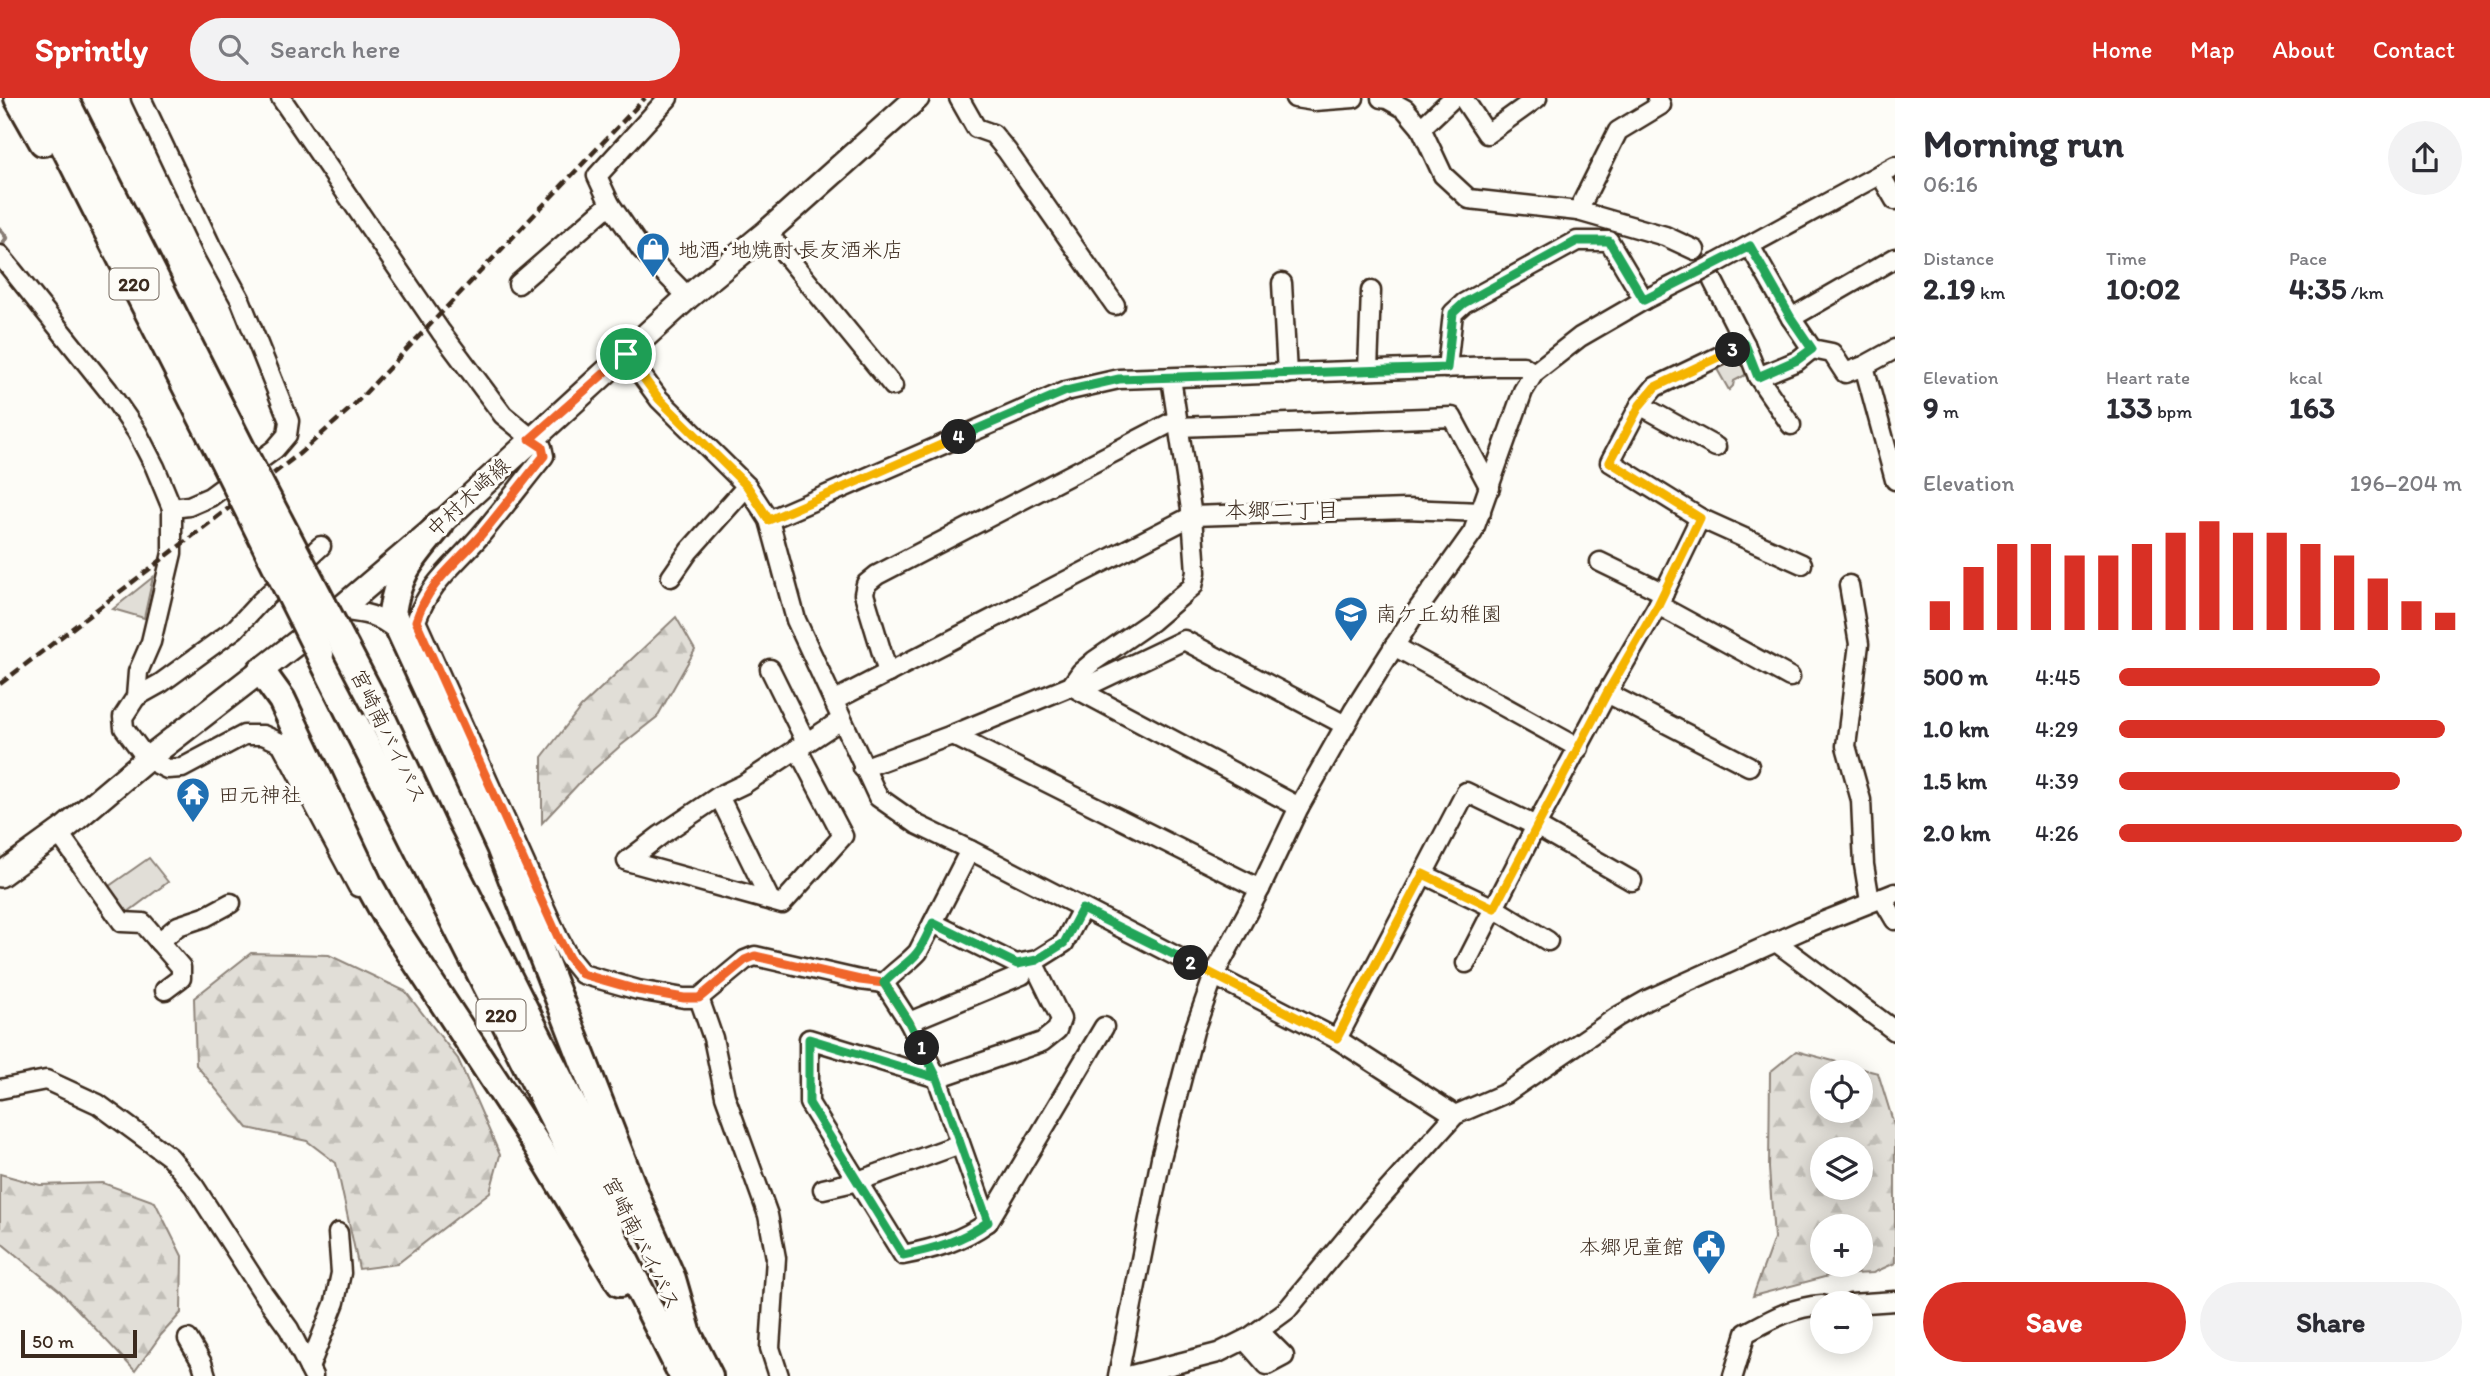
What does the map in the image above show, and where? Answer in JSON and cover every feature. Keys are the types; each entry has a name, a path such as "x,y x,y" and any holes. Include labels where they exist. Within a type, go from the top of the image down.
{"highway":[{"name":"220","path":"19,98 55,163 131,279"},
{"name":"宮崎南バイパス","path":"40,98 131,279 377,708 675,1335 683,1376"},
{"name":"宮崎南バイパス","path":"64,98 186,338 320,654 675,1335 709,1376"},
{"path":"84,98 140,222 186,338"},
{"path":"440,524 407,565 396,587 393,613 500,847 641,1209 671,1279 675,1335"},
{"path":"261,671 282,700 368,883 387,916 530,1134 612,1273 675,1335"}],"main road":[{"name":"中村木崎線","path":"0,875 340,610 440,524 688,297 767,232 918,98"}],"street":[{"path":"141,98 211,246 240,299 289,421 287,435 275,449 232,481 210,497 190,506 172,508"},
{"path":"281,98 434,323 503,415 542,447 544,456 479,537 431,589 423,601 416,621 569,958 582,974 638,990 684,998 699,998 745,960 755,956 884,983"},
{"path":"668,98 597,176 610,204 641,249 688,297"},
{"path":"958,98 976,128 993,134 1007,151 1115,305"},
{"path":"1295,98 1314,102 1354,98"},
{"path":"1381,98 1405,109 1421,128 1443,175 1469,200 1578,211 1665,236 1695,250"},
{"path":"1421,128 1453,98"},
{"path":"1463,98 1487,134 1537,98"},
{"path":"1578,211 1618,131 1661,105 1657,98"},
{"path":"1118,1376 1161,1158 1194,1031 1214,975 1260,889 1299,807 1345,725 1394,646 1473,532 1523,391 1534,373 1580,337 1644,300 1750,246 1888,170 1895,200"},
{"path":"518,284 610,204"},
{"path":"767,232 893,386"},
{"path":"1447,368 1453,313 1464,303 1577,241 1609,241 1644,300"},
{"path":"1750,246 1812,349 1832,353 1845,373 1895,349"},
{"path":"0,255 108,390 137,432 172,508 172,553 151,642 138,672 136,697"},
{"path":"1791,318 1895,258"},
{"path":"1713,281 1745,344 1758,377 1791,425"},
{"path":"1282,283 1287,373"},
{"path":"1368,370 1371,291"},
{"path":"1745,344 1655,387 1640,405 1610,462 1700,518 1802,564"},
{"path":"1758,377 1797,360 1812,349"},
{"path":"626,354 659,399 747,486 769,520 796,620 878,797 918,825 1337,1038 1455,1115"},
{"path":"769,520 1066,391 1119,379 1522,366 1534,373"},
{"path":"1864,366 1895,480"},
{"path":"1075,688 1081,672 1152,621 1193,586 1196,572 1192,516 1171,378"},
{"path":"1640,405 1716,447"},
{"path":"888,673 864,594 866,584 1177,423 1452,417 1490,488"},
{"path":"671,577 689,551 747,486"},
{"path":"835,700 1192,516 1405,509 1481,512"},
{"path":"1466,962 1607,693 1661,599 1700,518"},
{"path":"321,546 235,629 161,683 136,697 123,717 124,728 147,759 167,769 182,768 244,735 263,735 281,743 366,902"},
{"path":"1600,562 1790,677"},
{"path":"1849,585 1859,644 1846,746 1861,800 1864,865 1895,920"},
{"path":"340,610 367,613 381,618 401,634"},
{"path":"863,768 1075,688 1184,640 1345,725"},
{"path":"1394,646 1580,748"},
{"path":"770,669 802,745 843,836 782,904 627,861 719,796 744,784 802,745 841,720"},
{"path":"1075,688 1299,807"},
{"path":"1607,693 1749,766"},
{"path":"952,736 1260,889"},
{"path":"1337,1038 1466,792 1536,826 1632,881"},
{"path":"719,796 769,900"},
{"path":"58,832 122,922 143,923 181,967 181,978 165,990"},
{"path":"884,983 897,968 918,952 970,850"},
{"path":"1423,874 1494,908 1548,941"},
{"path":"1128,1376 1218,1353 1252,1335 1287,1310 1455,1115 1506,1093 1617,1017 1647,1000 1882,897"},
{"path":"159,942 178,926 205,917 231,903"},
{"path":"933,923 1017,964 1037,960 1064,943 1082,909"},
{"path":"1776,942 1895,1031"},
{"path":"909,1022 1028,970 1061,1019 1057,1030 1042,1042 937,1078 809,1039 809,1103 903,1255 937,1249 978,1230 988,1222 1104,1027"},
{"path":"884,983 909,1022 937,1078 988,1222"},
{"path":"699,998 713,1038 725,1096 768,1215 776,1258 770,1348 779,1376"},
{"path":"0,1089 46,1080 98,1104 170,1157 194,1186 289,1329 311,1374"},
{"path":"822,1189 858,1181 960,1144"},
{"path":"773,1242 785,1226"},
{"path":"311,1374 335,1302 341,1273 338,1233"},
{"path":"1873,1302 1895,1301"},
{"path":"1733,1376 1746,1334 1784,1312 1810,1306"},
{"path":"188,1339 206,1376"}],"green space":[{"path":"1731,361 1753,371 1734,381 1729,390 1717,369"},
{"path":"153,577 144,618 113,609"},
{"path":"676,617 695,650 657,717 583,779 542,823 542,757 581,707"},
{"path":"149,858 168,882 124,915 105,889"},
{"path":"251,953 329,955 405,991 458,1059 500,1155 490,1192 397,1264 359,1269 336,1163 307,1141 248,1128 196,1065 194,998"},
{"path":"1796,1051 1830,1060 1810,1060 1810,1123 1873,1123 1873,1072 1878,1073 1895,1128 1895,1263 1873,1273 1873,1214 1810,1214 1810,1277 1824,1277 1753,1296 1774,1238 1769,1168 1770,1072"},
{"path":"0,1174 40,1185 103,1183 155,1202 182,1256 181,1313 135,1371 60,1291 0,1242"}],"waterway":[{"path":"0,229 7,238 3,243"}],"railway":[{"path":"0,684 299,454 352,407 645,98"}],"place":[{"name":"地酒･地焼酎 長友酒米店","path":"653,279"},
{"name":"南ケ丘幼稚園","path":"1351,643"},
{"name":"田元神社","path":"193,824"},
{"name":"本郷児童館","path":"1709,1276"}],"district":[{"name":"本郷二丁目","path":"1282,510"}],"route":[{"path":"626,354 530,439 542,447 544,456 479,537 431,589 423,601 416,621 558,937 569,958 582,974 638,990 699,998 745,960 755,956 884,983 909,1022 937,1078 988,1222 978,1230 937,1249 903,1255 809,1103 809,1039 937,1078 909,1022 884,983 897,968 918,952 933,923 1017,964 1037,960 1064,943 1082,909 1337,1038 1423,874 1494,908 1607,693 1658,605 1700,518 1610,462 1640,405 1655,387 1745,344 1758,377 1797,360 1812,349 1750,246 1644,300 1609,241 1577,241 1464,303 1453,313 1447,368 1119,379 1090,384 1015,412 769,520 747,486 659,399 626,354"}]}
